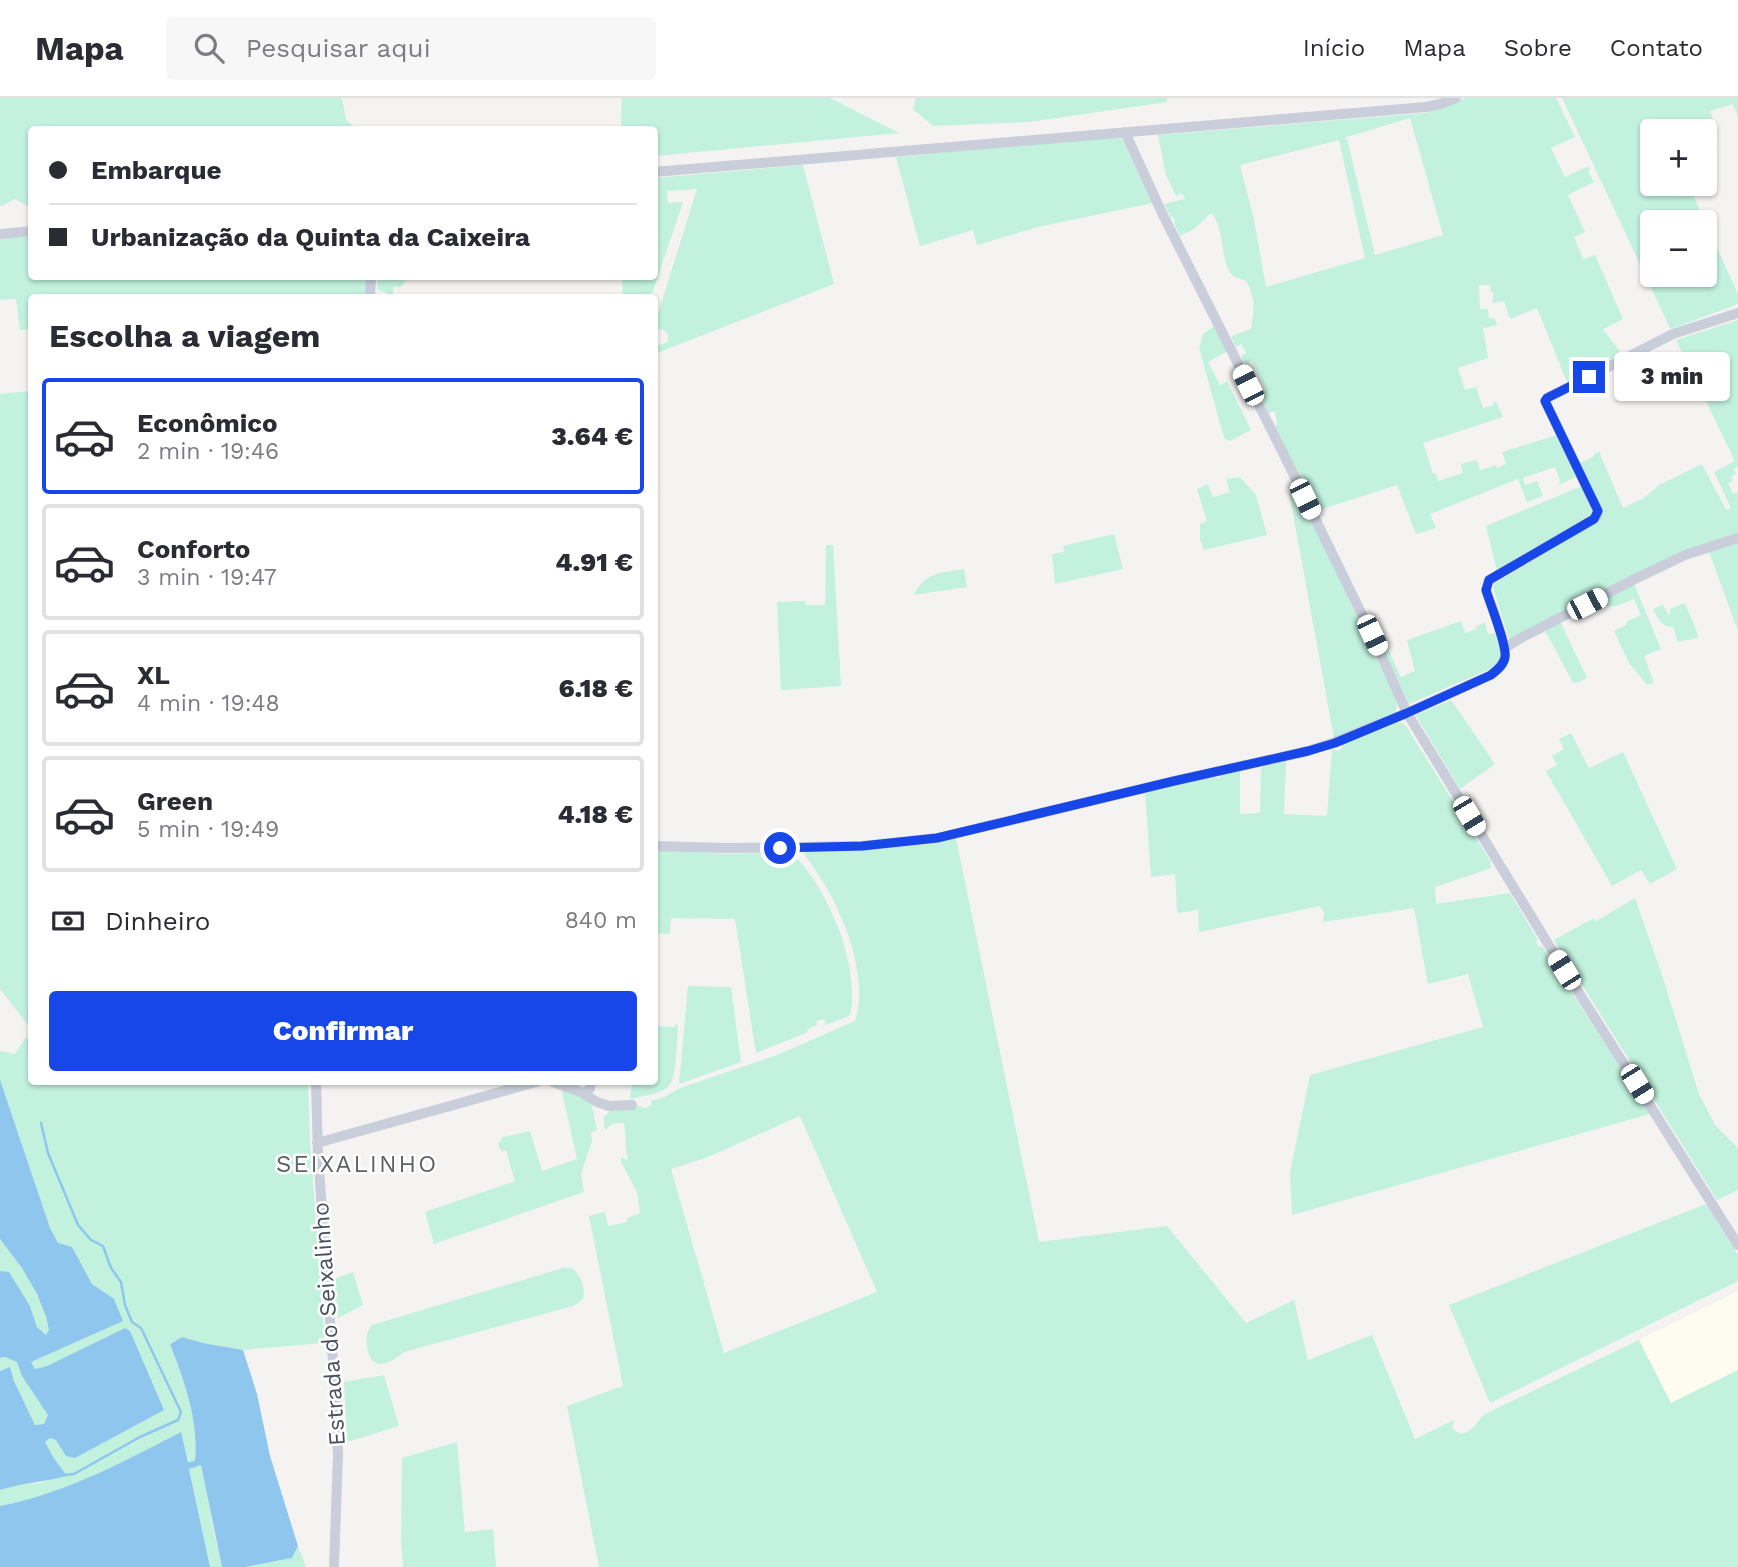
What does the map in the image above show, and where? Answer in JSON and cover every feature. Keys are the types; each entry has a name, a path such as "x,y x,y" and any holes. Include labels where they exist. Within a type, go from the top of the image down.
{"street":[{"path":"658,172 1426,107 1456,98"},
{"path":"1125,132 1162,213 1372,635 1407,713 1550,947 1738,1245"},
{"path":"0,234 28,231"},
{"path":"658,846 862,846 937,838 1308,751 1335,743 1491,675 1505,659 1505,648 1486,590 1489,580 1594,519 1598,511 1545,401 1547,398 1673,334 1738,313"},
{"path":"1505,648 1685,555 1738,538"},
{"name":"Estrada do Seixalinho","path":"316,1085 317,1143 338,1454 334,1567"},
{"path":"317,1143 525,1085"},
{"path":"560,1085 609,1106 632,1105"},
{"path":"585,1094 590,1085"}],"shaded area":[{"path":"1738,1291 1738,1370 1671,1403 1639,1340"}],"green space":[{"path":"0,98 342,98 346,120 353,126 28,126 28,206 15,199 0,206"},
{"path":"622,98 830,98 899,133 658,156 658,126 622,126"},
{"path":"916,98 1167,98 1167,102 1029,122 933,126 913,109"},
{"path":"1466,98 1556,98 1575,137 1551,148 1565,177 1589,166 1588,171 1594,182 1568,195 1585,232 1574,237 1583,259 1595,255 1623,319 1603,329 1620,352 1567,382 1537,308 1510,319 1504,301 1492,303 1494,293 1491,292 1490,285 1479,285 1480,309 1488,309 1489,318 1495,319 1497,325 1483,328 1488,358 1458,368 1465,390 1476,387 1483,408 1494,405 1496,401 1503,417 1423,443 1433,473 1438,481 1463,473 1461,464 1477,460 1480,470 1496,465 1497,468 1506,464 1502,452 1557,435 1577,475 1558,485 1560,481 1555,467 1523,478 1525,485 1537,481 1543,496 1527,502 1518,479 1430,514 1436,528 1416,534 1397,485 1316,511 1275,426 1275,411 1269,413 1259,393 1266,390 1252,361 1245,364 1241,356 1246,353 1241,344 1236,347 1231,336 1251,329 1253,304 1249,287 1246,281 1235,277 1226,265 1219,228 1211,213 1194,229 1180,236 1173,217 1164,204 1185,199 1182,193 1176,196 1166,175 1158,135 1426,113","holes":["1410,118 1443,235 1375,255 1347,139 1344,138","1339,140 1365,258 1266,287 1254,220 1240,165"]},
{"path":"1562,98 1738,98 1738,117 1733,104 1710,111 1713,119 1640,119 1640,196 1693,196 1700,210 1640,210 1640,263"},
{"path":"1121,136 1152,203 1038,227 977,245 973,230 920,246 896,157"},
{"path":"803,165 834,284 658,353 658,345 666,343 668,334 664,330 658,330 658,313 697,189 667,191 668,203 683,202 658,276 658,178"},
{"path":"28,231 28,280 371,280 370,294 28,294 28,329 20,330 16,299 0,300 0,234"},
{"path":"1717,248 1738,294 1738,304 1671,329 1651,287 1717,287"},
{"path":"378,280 407,280 401,287 393,287 393,294 377,289"},
{"path":"622,280 657,280 652,294 623,294"},
{"path":"1738,320 1738,467 1734,469 1736,474 1731,476 1733,481 1728,483 1733,494 1738,492 1738,536 1648,570 1509,639 1493,587 1495,583 1599,519 1580,463 1594,454 1601,451 1623,508 1644,498 1659,485 1702,464 1726,510 1731,508 1714,472 1735,461 1676,340"},
{"path":"1215,325 1228,351 1208,362 1220,385 1227,381 1251,430 1230,441 1225,439 1223,434 1199,348 1203,334"},
{"path":"1647,355 1652,368 1631,378 1626,365"},
{"path":"28,391 28,1025 0,989 0,394"},
{"path":"1240,477 1256,495 1267,535 1204,550 1200,539 1200,524 1207,521 1197,489 1208,484 1213,497 1230,492 1226,479"},
{"path":"1582,486 1595,513 1497,571 1486,526"},
{"path":"1297,489 1396,699 1397,708 1393,715 1334,738 1289,492"},
{"path":"1114,534 1123,569 1055,584 1052,554 1064,552 1063,546"},
{"path":"1738,542 1738,631 1709,552"},
{"path":"826,545 833,545 841,686 781,690 777,602 805,601 806,605 825,605"},
{"path":"964,569 967,587 914,595 929,577"},
{"path":"1634,584 1661,649 1644,656 1654,683 1647,685 1629,663 1614,631 1641,615 1634,599 1613,607 1606,606 1603,600"},
{"path":"1685,603 1698,635 1697,638 1678,642 1673,627 1663,624 1653,609 1663,605 1669,615 1670,609"},
{"path":"1461,621 1465,633 1485,623 1488,634 1495,633 1502,656 1497,666 1409,704 1371,624 1377,625 1401,677 1415,671 1407,640"},
{"path":"1560,621 1587,678 1579,682 1573,683 1545,634 1547,628"},
{"path":"1451,700 1495,764 1460,789 1416,716"},
{"path":"1397,723 1406,726 1491,862 1492,868 1435,887 1436,904 1510,893 1538,940 1536,942 1539,947 1542,946 1650,1114 1292,1215 1290,1173 1310,1075 1483,1027 1468,974 1428,984 1414,908 1323,922 1324,913 1320,906 1199,932 1198,910 1177,913 1175,874 1151,877 1145,791 1210,777 1219,778 1222,774 1240,771 1240,814 1260,813 1261,766 1286,761 1284,814 1327,816 1332,749 1340,751 1343,744"},
{"path":"1571,733 1589,768 1623,752 1677,869 1650,884 1641,870 1612,886 1546,771 1557,765 1552,756 1564,749 1559,739"},
{"path":"956,838 1039,1242 1167,1226 1246,1323 1294,1300 1308,1360 1372,1335 1415,1439 1454,1420 1452,1428 1465,1433 1483,1415 1639,1340 1671,1403 1738,1370 1738,1567 599,1567 567,1406 623,1386 589,1216 605,1212 608,1226 627,1222 627,1218 640,1213 637,1192 621,1162 621,1157 628,1161 624,1123 616,1123 606,1130 604,1117 610,1111 641,1106 645,1108 652,1105 651,1101 680,1088 777,1055 855,1021 859,1000 858,978 848,933 828,890 805,852","holes":["800,1116 877,1292 724,1353 671,1169 708,1157"]},
{"path":"658,849 725,854 791,852 817,885 844,944 851,975 852,1003 849,1016 826,1025 824,1019 816,1021 817,1025 806,1033 756,1053 735,919 671,918 670,934 658,933"},
{"path":"1635,898 1699,1094 1715,1125 1738,1148 1738,1190 1717,1200 1554,940 1594,918 1596,921"},
{"path":"688,986 731,987 741,1062 679,1084"},
{"path":"676,1023 676,1059 671,1083 660,1092 630,1099 632,1085 658,1085 658,1026 675,1027"},
{"path":"26,1037 28,1085 308,1085 325,1343 243,1350 182,1337 170,1343 193,1416 195,1461 189,1462 180,1433 70,1486 0,1506 0,1490 66,1475 44,1441 50,1438 56,1440 125,1328 47,1366 35,1369 31,1362 123,1320 58,1243 50,1228 0,1086 0,1051 15,1054"},
{"path":"561,1088 587,1100 592,1106 597,1130 591,1132 592,1141 581,1175 584,1192 434,1244 425,1212 515,1181 506,1150 502,1152 498,1144 503,1137 530,1131 542,1171 577,1159"},
{"path":"1706,1204 1738,1255 1738,1281 1490,1403 1449,1305"},
{"path":"0,1239 16,1259 36,1293 49,1330 46,1335 37,1327 30,1306 9,1273 0,1271"},
{"path":"563,1268 574,1270 582,1283 583,1298 573,1306 404,1352 381,1364 372,1360 369,1355 367,1337 372,1325"},
{"path":"353,1272 363,1305 338,1318 334,1279"},
{"path":"0,1358 18,1362 27,1383 48,1415 44,1424 35,1425 10,1367 0,1371"},
{"path":"384,1375 399,1426 347,1442 344,1382"},
{"path":"457,1442 465,1532 493,1529 496,1567 403,1567 402,1458"},
{"path":"202,1465 222,1567 210,1567 189,1468"},
{"path":"298,1546 306,1567 245,1567 292,1558"}],"water":[{"path":"0,1080 50,1228 58,1243 72,1247 92,1284 114,1299 123,1321 31,1362 35,1369 47,1366 125,1328 130,1331 164,1410 75,1458 66,1456 56,1440 50,1438 45,1442 67,1476 0,1490 0,1371 10,1367 35,1425 44,1424 48,1415 22,1376 17,1362 5,1357 0,1358 0,1271 9,1272 30,1306 37,1327 46,1335 49,1330 37,1294 0,1239"},
{"path":"182,1337 243,1350 257,1394 270,1456 298,1546 292,1558 245,1567 222,1567 201,1465 189,1469 210,1567 0,1567 0,1506 24,1501 70,1485 181,1432 188,1462 195,1461 193,1416 170,1344"}],"waterway":[{"path":"41,1123 48,1153 78,1225 91,1240 103,1246 111,1268 121,1282 125,1305 132,1322 141,1328 181,1412 178,1420 140,1437 74,1474 66,1475"}],"district":[{"name":"SEIXALINHO","path":"357,1164"}],"route":[{"path":"780,848 862,846 937,838 1308,751 1335,743 1491,675 1505,659 1505,648 1486,590 1489,580 1597,516 1598,511 1545,401 1589,377"}]}
